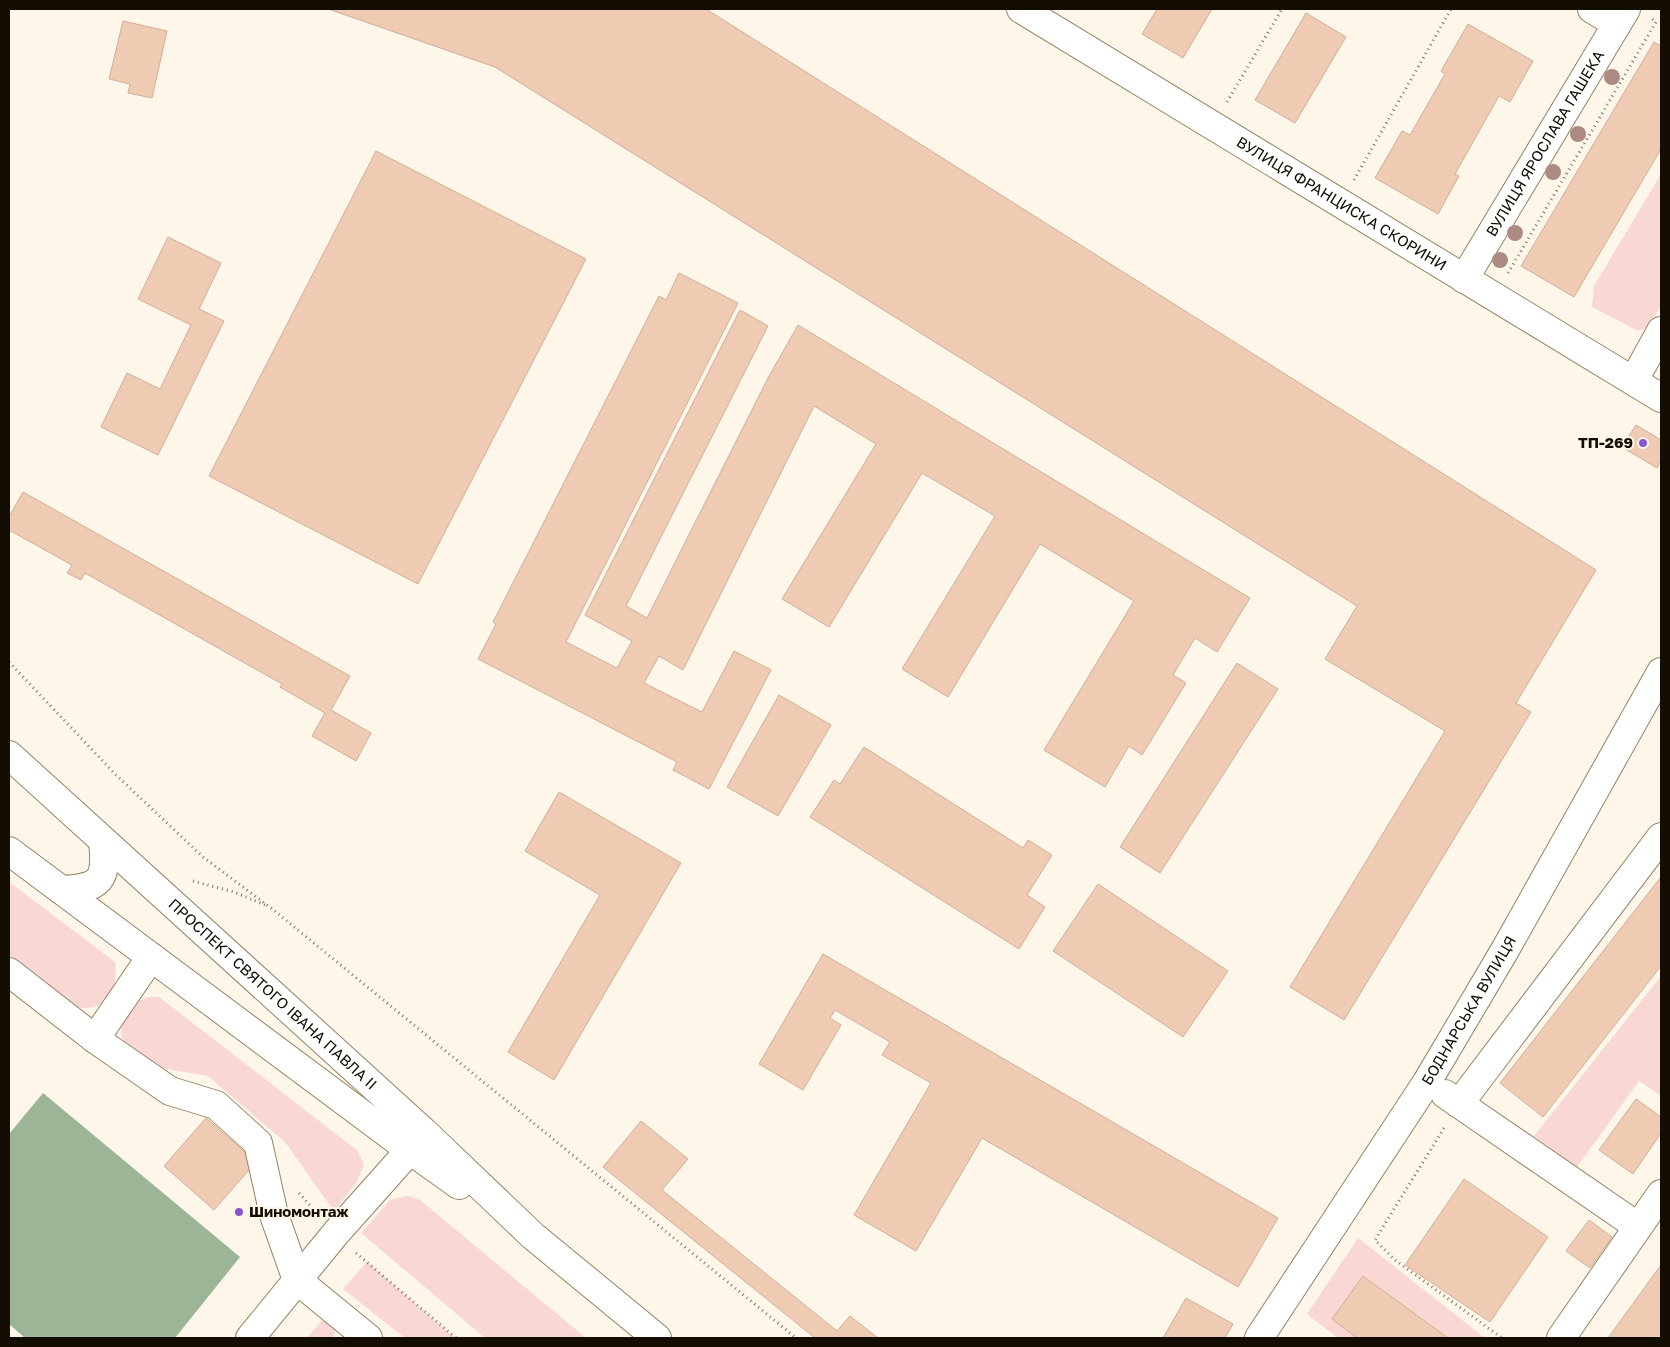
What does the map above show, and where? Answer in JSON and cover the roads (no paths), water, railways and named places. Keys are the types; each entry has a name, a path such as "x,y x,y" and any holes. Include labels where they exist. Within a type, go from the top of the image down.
{"street":[{"name":"ВУЛИЦЯ ФРАНЦИСКА СКОРИНИ","path":"1021,9 1661,398"},
{"path":"1592,9 1621,16"},
{"name":"ВУЛИЦЯ ЯРОСЛАВА ГАШЕКА","path":"1464,279 1621,16"},
{"path":"1634,380 1661,331"},
{"name":"БОДНАРСЬКА ВУЛИЦЯ","path":"1259,1338 1427,1082 1505,950 1661,672"},
{"name":"ПРОСПЕКТ СВЯТОГО ІВАНА ПАВЛА II","path":"9,755 424,1132 534,1236 657,1338"},
{"path":"1459,1104 1661,837"},
{"path":"62,890 82,889 91,886 99,878 104,870 105,862 103,841"},
{"name":"ПРОСПЕКТ СВЯТОГО ІВАНА ПАВЛА II","path":"9,851 410,1150 534,1236"},
{"path":"95,1039 151,957"},
{"path":"9,972 95,1039 170,1091 216,1105 258,1142 274,1215 297,1280 368,1338"},
{"path":"1427,1082 1637,1226"},
{"path":"250,1338 297,1280 410,1150"},
{"path":"1561,1338 1661,1194"}],"place":[{"name":"ТП-269","path":"1643,443"},
{"name":"Шиномонтаж","path":"239,1212"}]}
